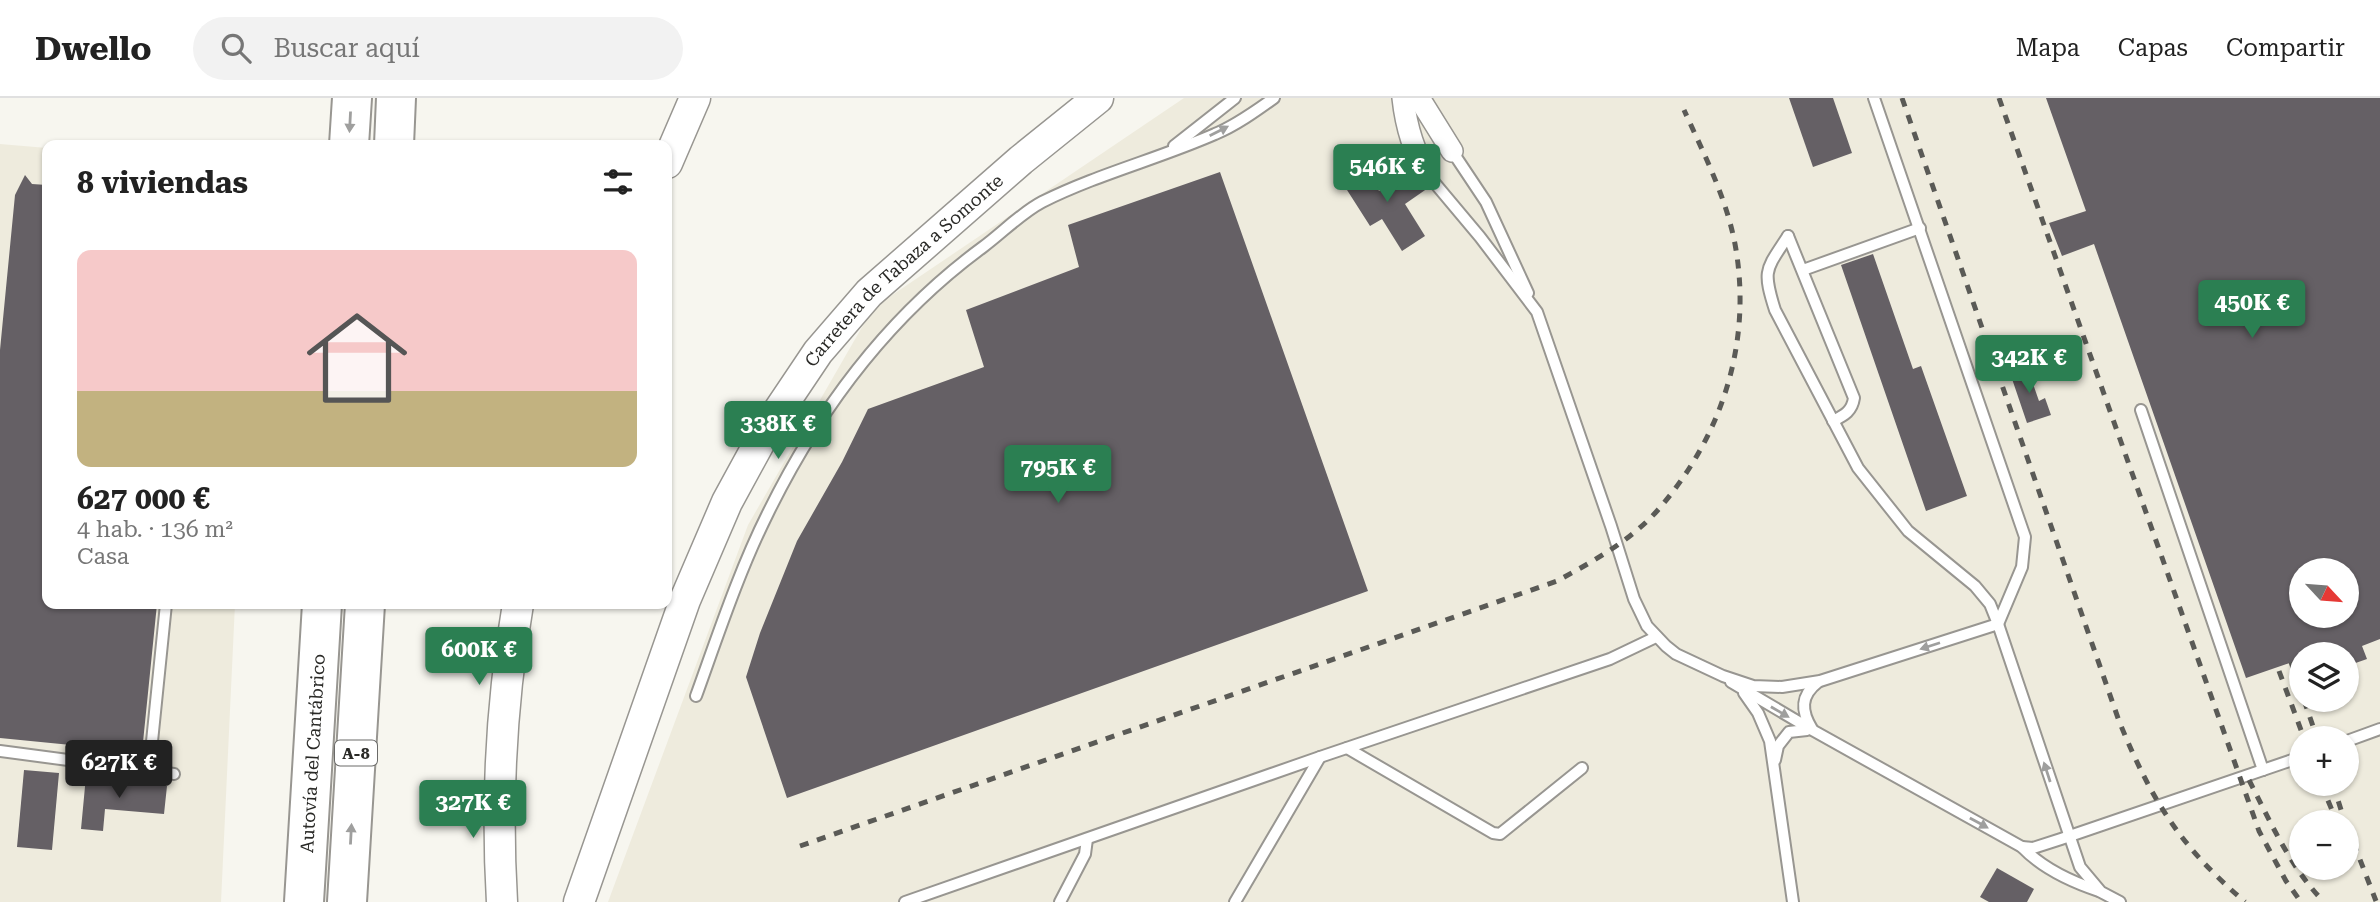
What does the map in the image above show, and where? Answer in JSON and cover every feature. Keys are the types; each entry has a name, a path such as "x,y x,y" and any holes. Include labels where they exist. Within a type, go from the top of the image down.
{"highway":[{"path":"349,140 352,98"},
{"path":"394,140 396,98"},
{"name":"Autovía del Cantábrico","path":"304,902 322,609"},
{"name":"A-8","path":"347,902 365,609"}],"street":[{"path":"672,151 695,98"},
{"name":"Carretera de Tabaza a Somonte","path":"579,902 685,600 727,502 769,425 818,352 869,293 1021,160 1098,98"},
{"path":"1403,98 1406,125 1420,163 1428,175"},
{"path":"1419,98 1452,151"},
{"path":"502,902 498,838 499,776 504,692 517,609"}],"lane":[{"path":"1160,156 1235,98"},
{"path":"696,696 767,514 807,439 832,401 873,349 956,267 1040,203 1218,133 1274,98"},
{"path":"1452,151 1486,202 1537,312 1634,599 1656,637 1676,654 1723,676 1753,686 1801,685 1998,624 2022,566 2025,537 1874,98"},
{"path":"1428,175 1537,312"},
{"path":"1803,270 1920,228"},
{"path":"1833,421 1853,407 1854,398 1788,236 1767,269 1775,310 1833,421 1858,468 1908,531 1975,586 1990,604 2080,867 2101,892"},
{"path":"2141,411 2263,770"},
{"path":"149,771 165,609"},
{"path":"905,902 936,897 1087,838 1610,659 1656,637"},
{"path":"1723,676 1814,732 2022,847 2031,856 2078,884 2120,902"},
{"path":"1814,732 1805,718 1804,703 1810,690 1820,681"},
{"path":"1741,689 1766,730 1775,769 1793,902"},
{"path":"1775,769 1778,746 1789,732 1804,729 1814,732"},
{"path":"2359,737 2380,729"},
{"path":"1347,748 1493,833 1500,834 1582,768"},
{"path":"0,751 174,774"},
{"path":"1235,902 1320,757"},
{"path":"2022,847 2034,848 2289,761"},
{"path":"1060,902 1085,854 1087,838"}],"shaded area":[{"path":"1184,98 2380,98 2380,902 608,902 748,525 873,308"},
{"path":"0,144 42,148 42,609 235,609 221,902 0,902"}],"building":[{"path":"1789,98 1833,98 1852,153 1813,167"},
{"path":"2046,98 2380,98 2380,639 2362,646 2367,659 2359,662 2359,642 2289,642 2289,663 2246,678 2094,244 2062,256 2049,223 2086,211"},
{"path":"1363,164 1379,191 1408,172 1421,186 1428,188 1405,204 1425,236 1402,251 1382,219 1370,226 1340,179"},
{"path":"1220,172 1368,591 787,798 746,677 760,633 797,541 842,462 868,409 984,367 966,310 1079,267 1068,225"},
{"path":"25,175 32,184 42,185 42,609 156,609 142,752 0,738 0,350 15,195"},
{"path":"1873,254 1913,369 1921,366 1967,496 1926,511 1841,265"},
{"path":"2026,364 2039,401 2045,398 2051,415 2027,423 2009,370"},
{"path":"24,770 59,773 52,850 17,847"},
{"path":"86,776 167,786 164,814 105,809 103,831 81,829"},
{"path":"1997,868 2034,889 2027,902 1989,902 1980,897"}],"railway":[{"path":"1902,98 2119,721 2143,775 2170,820 2202,861 2245,902"},
{"path":"1999,98 2259,831 2286,881 2301,902"},
{"path":"800,846 1557,581 1635,532 1657,511 1680,482 1715,420 1727,386 1740,317 1739,281 1731,227 1714,176 1684,110"},
{"path":"2279,671 2300,726"},
{"path":"2308,712 2313,726"},
{"path":"2249,780 2291,859 2324,902"},
{"path":"2326,796 2332,810"},
{"path":"2337,796 2341,810"},
{"path":"2359,857 2376,901"}]}
